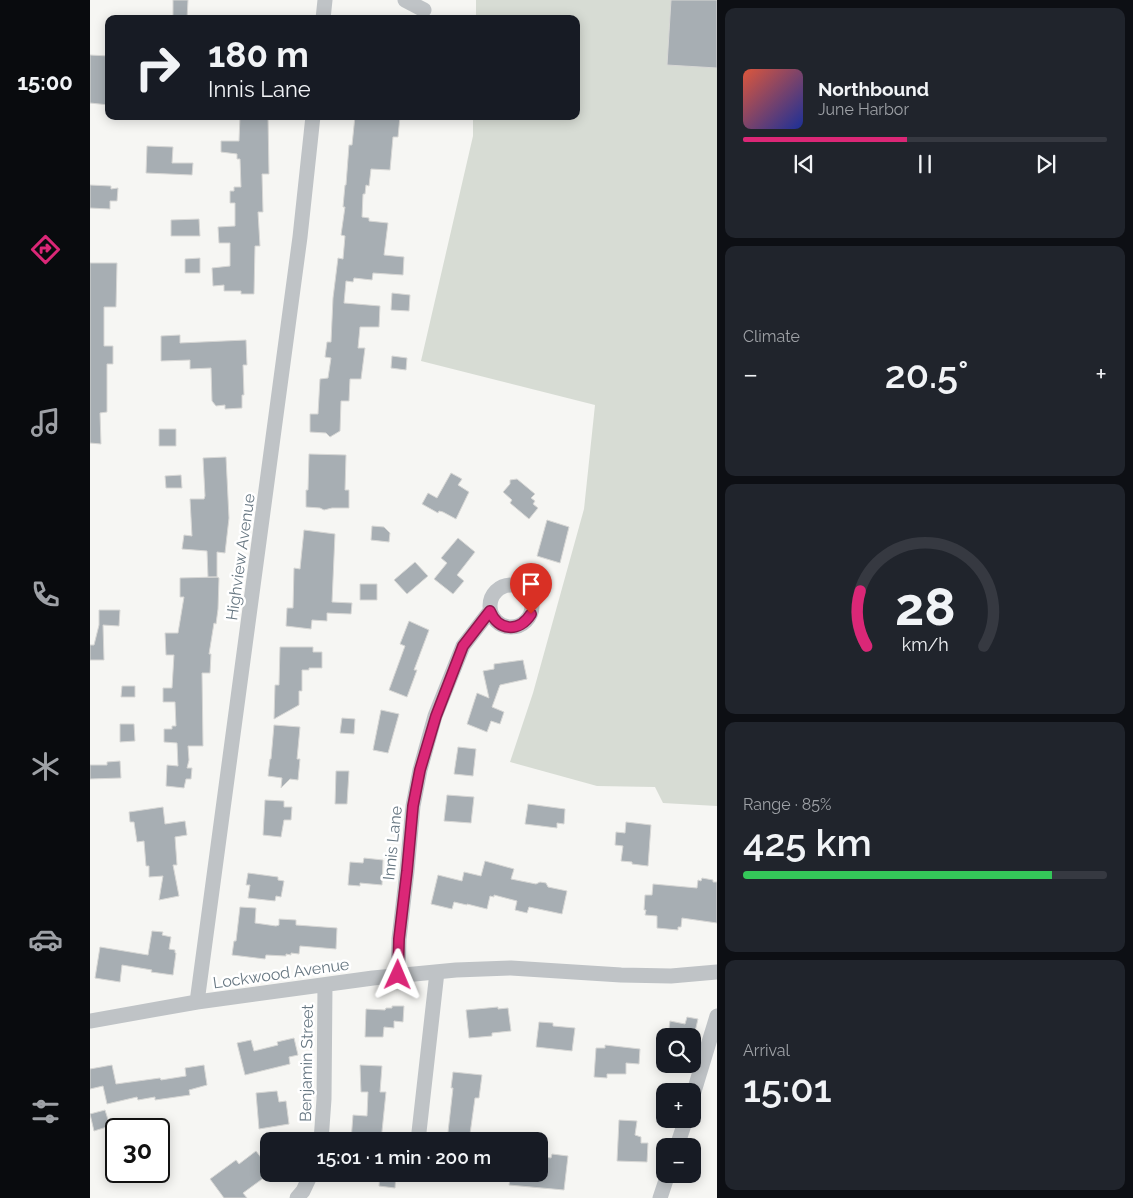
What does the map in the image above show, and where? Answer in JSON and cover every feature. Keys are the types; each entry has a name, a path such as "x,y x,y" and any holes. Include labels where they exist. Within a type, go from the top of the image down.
{"street":[{"path":"323,15 325,0"},
{"path":"405,0 424,10"},
{"name":"Highview Avenue","path":"197,1002 300,237 313,120"},
{"name":"Innis Lane","path":"398,975 399,939 413,806 420,770 436,716 463,646 490,611"},
{"name":"Lockwood Avenue","path":"90,1021 197,1002 398,975 511,968 671,976 717,972"},
{"path":"419,1132 437,972"},
{"name":"Benjamin Street","path":"322,1132 324,1099 325,985"},
{"path":"697,1083 717,1016"},
{"path":"297,1198 307,1182"},
{"path":"660,1198 665,1183"}],"shaded area":[{"path":"476,0 717,0 717,806 663,803 655,787 597,786 510,762 533,693 584,509 595,405 421,361 473,136 473,120 580,120 580,15 476,15"}],"building":[{"path":"173,0 188,0 187,15 173,15"},
{"path":"671,0 717,0 717,68 667,65"},
{"path":"90,55 105,56 105,105 90,103"},
{"path":"240,120 268,120 269,174 262,174 263,212 258,212 260,246 255,246 254,294 241,294 241,291 224,291 224,285 213,286 212,268 230,266 230,243 219,243 218,227 235,226 235,203 230,203 230,191 234,191 234,187 241,187 240,159 237,159 237,154 221,152 221,141 239,141"},
{"path":"355,120 400,120 398,137 393,137 390,170 371,169 369,186 366,185 365,194 363,194 362,217 369,218 369,221 388,223 384,255 404,257 403,275 373,273 372,280 354,278 353,282 346,281 344,303 380,306 379,327 360,327 358,348 365,348 361,379 350,379 349,401 341,401 340,431 330,437 326,433 310,432 310,414 318,414 320,379 328,378 331,358 325,357 327,342 331,342 333,298 338,258 343,259 345,236 341,235 345,207 343,207 349,145 352,145"},
{"path":"147,146 173,147 172,163 193,163 192,175 146,173"},
{"path":"90,185 111,186 111,189 118,188 117,201 110,201 110,209 90,208"},
{"path":"199,219 200,236 171,236 171,220"},
{"path":"200,258 200,273 185,273 185,259"},
{"path":"90,263 117,263 116,307 104,307 104,346 113,346 113,364 107,364 107,412 100,413 101,444 90,443"},
{"path":"392,293 410,295 409,311 391,310"},
{"path":"180,335 180,343 246,340 247,365 243,365 244,395 242,395 242,408 225,409 225,405 216,406 212,401 211,368 190,369 190,360 161,361 161,336"},
{"path":"392,356 407,358 406,370 391,368"},
{"path":"159,429 176,429 176,446 159,446"},
{"path":"309,454 346,455 345,490 349,490 349,508 324,510 306,507"},
{"path":"226,457 229,518 225,553 217,552 217,577 208,577 207,551 182,549 184,535 192,536 190,499 204,499 205,496 203,458"},
{"path":"451,473 462,479 458,485 469,492 456,519 443,512 439,511 438,513 422,504 428,493 437,498"},
{"path":"181,475 182,488 166,488 165,476"},
{"path":"517,479 535,494 531,498 535,501 533,504 538,508 529,519 510,503 512,500 503,492 510,484 510,480"},
{"path":"547,520 569,527 560,563 537,556"},
{"path":"372,526 384,527 390,533 389,542 371,540"},
{"path":"304,530 335,534 332,602 352,603 351,614 327,613 327,621 312,620 311,629 286,626 287,608 293,608 294,568 300,569"},
{"path":"458,538 475,552 457,575 464,581 453,594 434,579 447,563 441,558"},
{"path":"415,562 428,576 407,594 394,580"},
{"path":"180,578 219,578 218,609 209,654 211,654 210,673 202,673 203,746 188,746 189,760 187,768 192,768 191,779 186,779 184,788 166,786 167,765 178,766 177,743 164,742 164,729 172,729 172,726 176,726 175,702 163,702 163,688 172,688 174,655 166,655 165,633 178,633 184,597 180,597"},
{"path":"360,584 377,584 377,600 360,600"},
{"path":"99,610 120,610 119,626 103,625 104,660 90,660 90,645 94,645 99,625"},
{"path":"409,621 429,630 414,670 417,670 407,697 389,690 405,646 400,644"},
{"path":"280,647 313,647 313,652 322,652 322,668 302,670 302,691 299,691 299,705 274,719 275,685 279,685"},
{"path":"523,660 527,679 500,685 492,707 504,712 500,724 491,721 487,732 467,724 477,693 489,698 483,671 494,669 494,664"},
{"path":"122,686 135,686 135,697 121,697"},
{"path":"381,710 399,714 388,753 373,750"},
{"path":"342,718 355,719 354,734 340,733"},
{"path":"120,724 134,724 135,741 120,742"},
{"path":"274,725 300,727 297,759 300,759 298,780 290,779 281,788 282,778 268,776"},
{"path":"458,747 476,749 473,776 454,774"},
{"path":"120,761 121,778 90,779 90,765 107,765 107,762"},
{"path":"336,771 349,771 347,804 335,804"},
{"path":"447,795 474,797 471,823 444,821"},
{"path":"265,800 284,801 284,807 292,807 291,820 284,820 281,837 263,835"},
{"path":"528,804 565,809 564,824 557,823 557,828 525,824"},
{"path":"163,807 165,824 185,821 187,835 175,837 177,865 173,865 179,896 159,900 163,876 149,877 149,866 146,866 144,841 137,842 134,822 130,822 129,812"},
{"path":"626,822 651,825 648,866 621,861 623,846 615,845 616,832 625,833"},
{"path":"364,858 383,860 382,885 360,883 360,886 348,885 350,862 363,863"},
{"path":"485,861 514,869 511,879 536,884 540,882 546,883 548,887 567,891 562,914 529,907 527,913 515,910 517,901 494,895 494,897 490,896 487,909 454,902 452,909 431,904 438,875 462,881 464,872 481,876"},
{"path":"248,873 278,877 278,880 284,881 281,897 276,896 275,901 248,898 250,885 246,885"},
{"path":"702,878 717,882 717,923 682,918 681,927 678,927 678,930 657,928 657,916 645,915 645,895 652,895 653,884 697,888 698,880 701,881"},
{"path":"240,907 256,908 255,923 276,926 279,925 279,919 296,920 296,925 337,928 336,949 300,946 299,954 291,953 291,955 286,954 286,956 266,955 265,959 232,955 234,941 236,941"},
{"path":"152,931 163,932 162,935 171,937 169,949 175,950 176,953 173,975 122,965 120,982 95,978 100,947 148,955"},
{"path":"392,1006 404,1006 403,1022 394,1021 394,1028 384,1027 383,1037 365,1037 366,1009 385,1010 386,1008 392,1008"},
{"path":"498,1007 498,1009 508,1008 511,1031 492,1033 492,1036 469,1038 466,1010"},
{"path":"687,1017 698,1019 696,1028 669,1028 670,1021 685,1024"},
{"path":"539,1022 553,1023 553,1026 575,1028 572,1051 536,1047"},
{"path":"294,1038 298,1055 289,1057 290,1064 245,1075 237,1043 251,1040 254,1051 278,1045 277,1042"},
{"path":"605,1045 640,1049 639,1064 626,1063 626,1074 607,1074 607,1078 594,1077 596,1048 605,1048"},
{"path":"112,1065 116,1084 186,1076 185,1068 204,1065 207,1085 189,1090 190,1095 155,1100 155,1097 138,1100 137,1097 107,1104 103,1086 90,1089 90,1069"},
{"path":"360,1065 382,1066 380,1092 386,1092 382,1132 352,1132 353,1115 367,1116 368,1092 361,1092"},
{"path":"453,1072 482,1075 479,1098 475,1098 470,1132 448,1132 453,1088 451,1088"},
{"path":"277,1091 279,1102 286,1101 289,1124 259,1129 256,1093"},
{"path":"105,1110 108,1118 105,1118 105,1128 94,1131 90,1114"},
{"path":"619,1120 637,1121 635,1135 641,1137 641,1143 648,1143 647,1162 617,1161"},
{"path":"256,1151 260,1156 260,1181 243,1193 247,1198 224,1198 210,1179 236,1160 239,1164"},
{"path":"552,1154 568,1156 564,1190 509,1185 510,1182 548,1182 548,1158 551,1158"},
{"path":"379,1182 395,1182 395,1188 379,1186"}],"route":[{"path":"398,975 399,939 413,806 427,742 447,685 463,646 490,611 497,622 509,627 516,627 522,624 531,614"}]}
